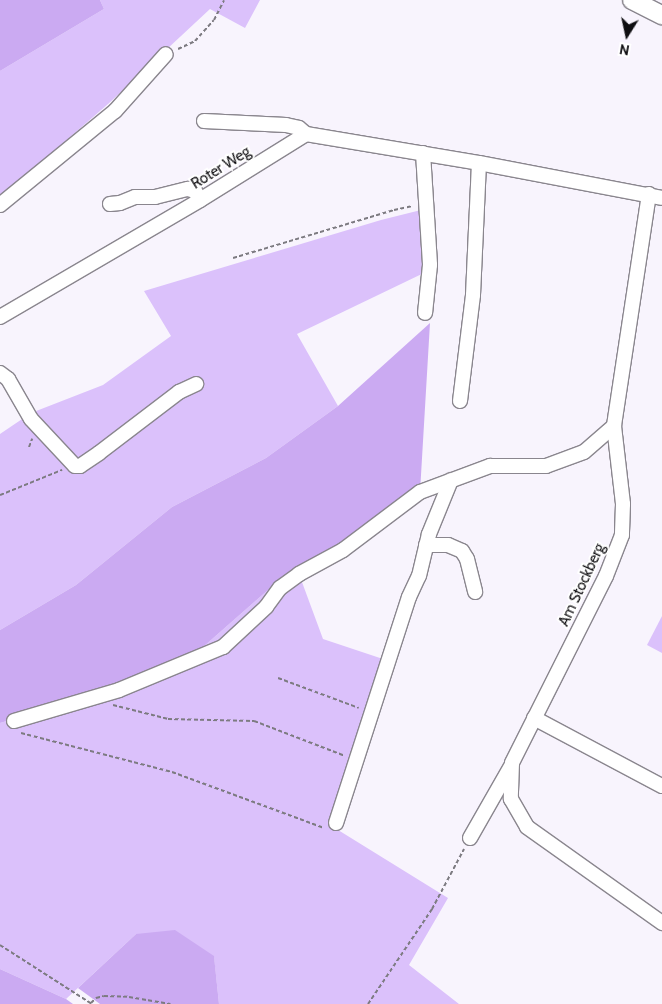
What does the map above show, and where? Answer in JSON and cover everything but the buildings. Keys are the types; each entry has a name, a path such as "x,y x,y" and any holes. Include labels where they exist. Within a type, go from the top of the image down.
{"main road":[{"path":"639,1 662,15"}],"street":[{"path":"0,205 115,111 166,54"},
{"path":"204,121 286,125 300,128 306,134 423,153 655,196"},
{"name":"Roter Weg","path":"0,317 200,200 306,134"},
{"path":"423,153 430,266 425,313"},
{"path":"460,401 473,295 479,163"},
{"path":"110,204 120,203 135,197 155,197 188,189 195,191 200,200"},
{"name":"Am Stockberg","path":"470,838 512,763 606,576 622,535 623,504 614,426 655,196"},
{"path":"0,373 8,379 31,419 74,465 80,466 179,392 196,384"},
{"path":"14,721 94,697 185,664 223,647 266,607 280,588 298,574 343,550 420,492 490,466 546,466 584,452 614,426"},
{"path":"336,823 409,597 419,576 426,545 451,480"},
{"path":"426,545 448,545 462,551 467,559 475,592"},
{"path":"534,718 662,786"},
{"name":"Am Stockberg","path":"512,763 512,799 527,827 662,923"}],"path":[{"path":"166,54 195,41 214,20 224,0"},
{"path":"233,258 394,210 425,204"},
{"path":"0,495 74,465"},
{"path":"278,678 373,713"},
{"path":"94,697 102,702 168,719 254,721 357,760"},
{"path":"14,721 11,724 13,731 172,772 326,828 332,829 336,823"},
{"path":"368,1004 432,909 470,838"},
{"path":"0,944 91,1004 96,998 104,996 129,997 170,1004"}],"shaded area":[{"path":"0,0 100,0 104,9 0,71"},
{"path":"100,0 260,0 245,28 210,9 108,104 0,198 0,71 104,9"},
{"path":"421,210 428,271 297,334 338,406 266,458 172,507 76,585 0,630 0,434 31,413 103,385 171,336 144,291 381,220"},
{"path":"430,323 420,492 343,550 268,590 194,655 105,692 0,723 0,630 76,585 172,507 266,458 338,406"},
{"path":"299,574 323,639 386,660 330,825 448,898 409,965 459,1004 219,1004 214,957 136,934 66,999 0,969 0,723 105,692 194,655 268,590"},
{"path":"662,616 662,653 647,645"},
{"path":"175,930 214,956 219,1004 100,1004 78,988 136,934"},
{"path":"0,969 66,999 73,1004 0,1004"}]}
